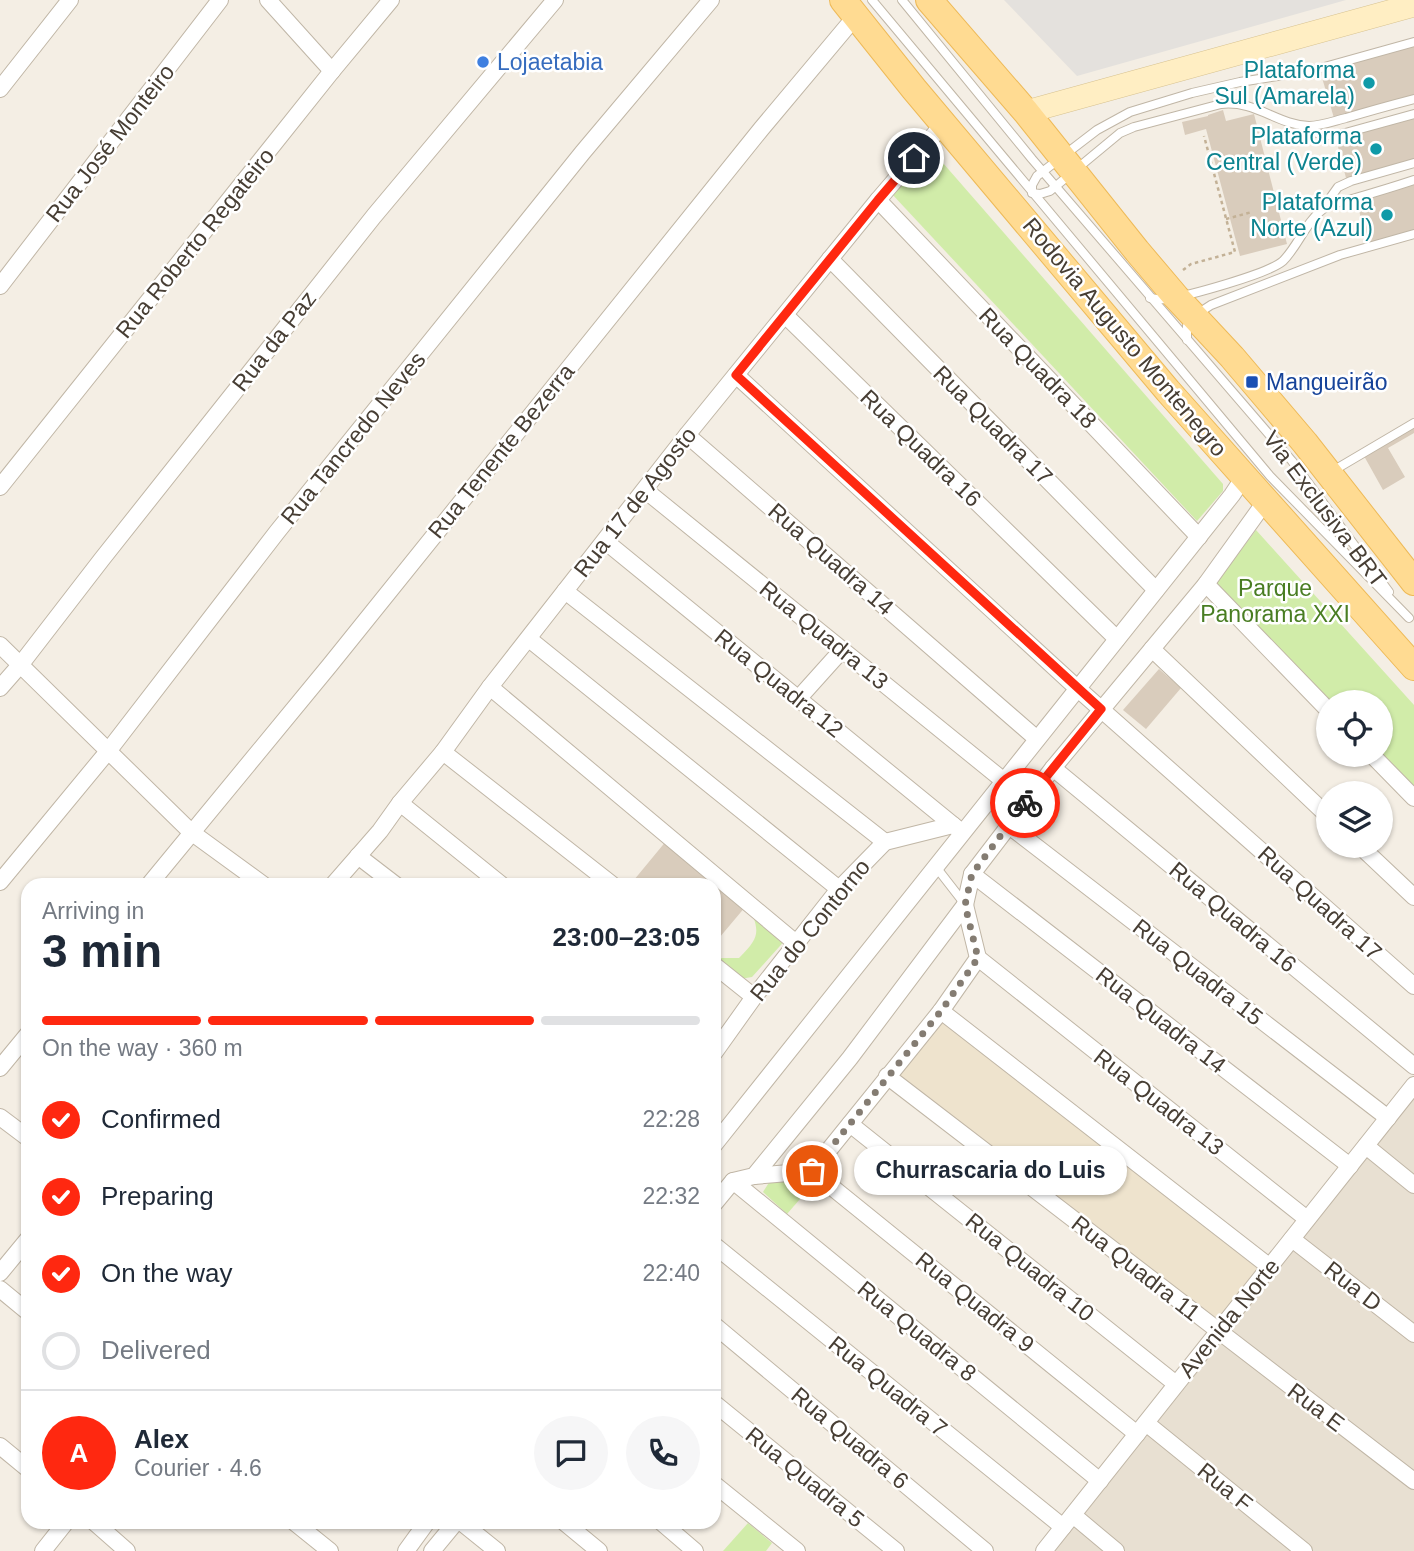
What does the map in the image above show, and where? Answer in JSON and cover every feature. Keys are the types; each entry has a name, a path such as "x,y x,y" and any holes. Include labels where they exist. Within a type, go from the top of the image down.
{"main road":[{"path":"929,0 1026,112 1058,172 1190,328 1232,357 1414,582"},
{"name":"Rodovia Augusto Montenegro","path":"857,6 944,123 1168,391 1414,667"}],"street":[{"path":"0,89 70,0"},
{"name":"Rua José Monteiro","path":"0,286 220,0"},
{"path":"268,0 332,71"},
{"name":"Rua Roberto Regateiro","path":"0,487 391,0"},
{"name":"Rua da Paz","path":"0,688 374,216 555,0"},
{"name":"Rua Tancredo Neves","path":"0,881 109,750 303,499 583,152 711,0"},
{"path":"1026,112 1414,5"},
{"name":"Rua Tenente Bezerra","path":"154,878 330,665 857,6"},
{"name":"Rua 17 de Agosto","path":"339,878 443,751 687,435 944,123"},
{"name":"Rua Quadra 18","path":"878,200 1199,537"},
{"name":"Rua Quadra 17","path":"830,259 1156,590"},
{"name":"Rua Quadra 16","path":"785,315 1116,639"},
{"path":"736,375 1101,709"},
{"name":"Rua Quadra 14","path":"687,435 1037,739"},
{"path":"721,1136 936,867 958,829 1004,781 1244,477"},
{"name":"Rua Quadra 13","path":"645,490 1004,781"},
{"path":"754,1176 849,1058 965,905 972,874 1008,825 1206,584 1265,502"},
{"name":"Rua Quadra 12","path":"605,541 958,829"},
{"path":"1206,584 1316,698"},
{"path":"565,591 885,842"},
{"path":"529,639 839,889"},
{"path":"0,645 191,832 254,878"},
{"path":"1152,649 1316,805"},
{"path":"798,699 842,650"},
{"path":"490,687 718,878"},
{"name":"Rua Quadra 17","path":"1101,709 1414,986"},
{"path":"443,751 604,878"},
{"path":"1384,767 1414,798"},
{"name":"Rua Quadra 16","path":"1053,768 1414,1066"},
{"path":"400,803 493,878"},
{"name":"Rua Quadra 15","path":"1008,825 1388,1118"},
{"name":"Rua do Contorno","path":"721,1043 839,889 885,842 958,829"},
{"path":"358,856 387,878"},
{"path":"1372,858 1414,898"},
{"name":"Rua Quadra 14","path":"972,874 1350,1166"},
{"path":"721,880 797,944"},
{"path":"721,1196 733,1181 754,1176 812,1171 941,1011 978,958 965,905"},
{"name":"Rua Quadra 13","path":"978,958 1307,1219"},
{"path":"721,971 754,997"},
{"path":"941,1011 1270,1267"},
{"path":"0,1068 21,1042"},
{"name":"Rua Quadra 11","path":"887,1076 1218,1332"},
{"name":"Avenida Norte","path":"1044,1551 1414,1085"},
{"path":"0,1117 21,1133"},
{"name":"Rua Quadra 10","path":"850,1124 1176,1384"},
{"path":"1366,1146 1414,1185"},
{"name":"Rua Quadra 9","path":"812,1171 1141,1429"},
{"name":"Rua Quadra 8","path":"733,1181 1100,1481"},
{"name":"Rua D","path":"1292,1239 1414,1334"},
{"path":"0,1273 21,1248"},
{"name":"Rua Quadra 7","path":"721,1250 1068,1521 1116,1551"},
{"path":"0,1289 21,1306"},
{"name":"Rua Quadra 6","path":"721,1331 985,1551"},
{"name":"Rua E","path":"1218,1332 1414,1481"},
{"name":"Rua Quadra 5","path":"721,1409 896,1551"},
{"name":"Rua F","path":"1141,1429 1304,1551"},
{"path":"0,1446 21,1463"},
{"path":"721,1490 797,1551"},
{"path":"43,1551 60,1529"},
{"path":"102,1529 127,1551"},
{"path":"303,1529 330,1551"},
{"path":"406,1551 422,1529"},
{"path":"432,1551 450,1529"},
{"path":"470,1529 497,1551"},
{"path":"573,1529 599,1551"},
{"path":"669,1529 695,1551"}],"lane":[{"path":"902,0 1058,172"},
{"name":"Via Exclusiva BRT","path":"857,6 1032,193 1270,476 1411,621"},
{"path":"1414,42 1310,71 1192,93 1130,112 1106,124 1058,172 1050,191 1032,193 1032,185 1037,176 1058,172 1120,133 1221,104 1245,104 1327,136 1414,114"},
{"path":"1298,124 1310,126 1326,123 1414,99"},
{"path":"1163,298 1214,288 1268,270 1292,251 1338,187 1414,163"},
{"path":"1321,211 1336,203 1414,180"},
{"path":"1190,328 1203,310 1224,299 1340,255 1414,234"},
{"name":"Via Exclusiva BRT","path":"1190,328 1215,371 1292,461 1411,621"},
{"path":"1328,473 1414,423"},
{"path":"936,867 965,905"}],"path":[{"path":"1183,270 1191,264 1235,252 1204,136"},
{"path":"1226,219 1252,212"}],"shaded area":[{"path":"1004,0 1346,0 1077,76"},
{"path":"943,1018 1264,1268 1221,1328 893,1075"},
{"path":"1414,1095 1414,1551 1055,1551"}],"green space":[{"name":"Parque Panorama XXI","path":"929,147 1223,484 1223,491 1197,521 891,193"},
{"name":"Parque Panorama XXI","path":"1256,530 1414,705 1414,791 1393,767 1393,690 1316,690 1214,586"},
{"path":"748,901 788,937 752,977 740,979 721,964 721,958 739,958 752,943 756,926"},
{"path":"770,1181 813,1184 787,1214 763,1192"},
{"path":"748,1523 772,1543 766,1551 723,1551"}],"building":[{"name":"Plataforma Sul (Amarela)","path":"1414,45 1414,96 1334,118 1320,71"},
{"path":"1223,110 1226,121 1254,114 1287,244 1240,256 1206,129 1185,135 1182,122"},
{"name":"Plataforma Central (Verde)","path":"1414,117 1414,159 1346,178 1336,139"},
{"name":"Plataforma Norte (Azul)","path":"1414,183 1414,230 1368,243 1356,200"},
{"path":"1414,427 1414,433 1388,448 1405,477 1383,490 1364,456"},
{"path":"1159,669 1181,688 1146,729 1123,710"},
{"path":"667,840 712,878 636,878"},
{"path":"721,885 746,906 721,936"}],"way so far":[{"path":"812,1171 941,1011 978,958 965,905 972,874 1025,803"}],"place":[{"name":"Lojaetabia","path":"483,62"},
{"name":"Plataforma Sul (Amarela)","path":"1369,83"},
{"name":"Plataforma Central (Verde)","path":"1376,149"},
{"name":"Plataforma Norte (Azul)","path":"1387,215"},
{"name":"Mangueirão","path":"1252,382"},
{"name":"Churrascaria do Luis","path":"812,1171"}],"route":[{"path":"914,158 736,375 1101,709 1025,803"}]}
